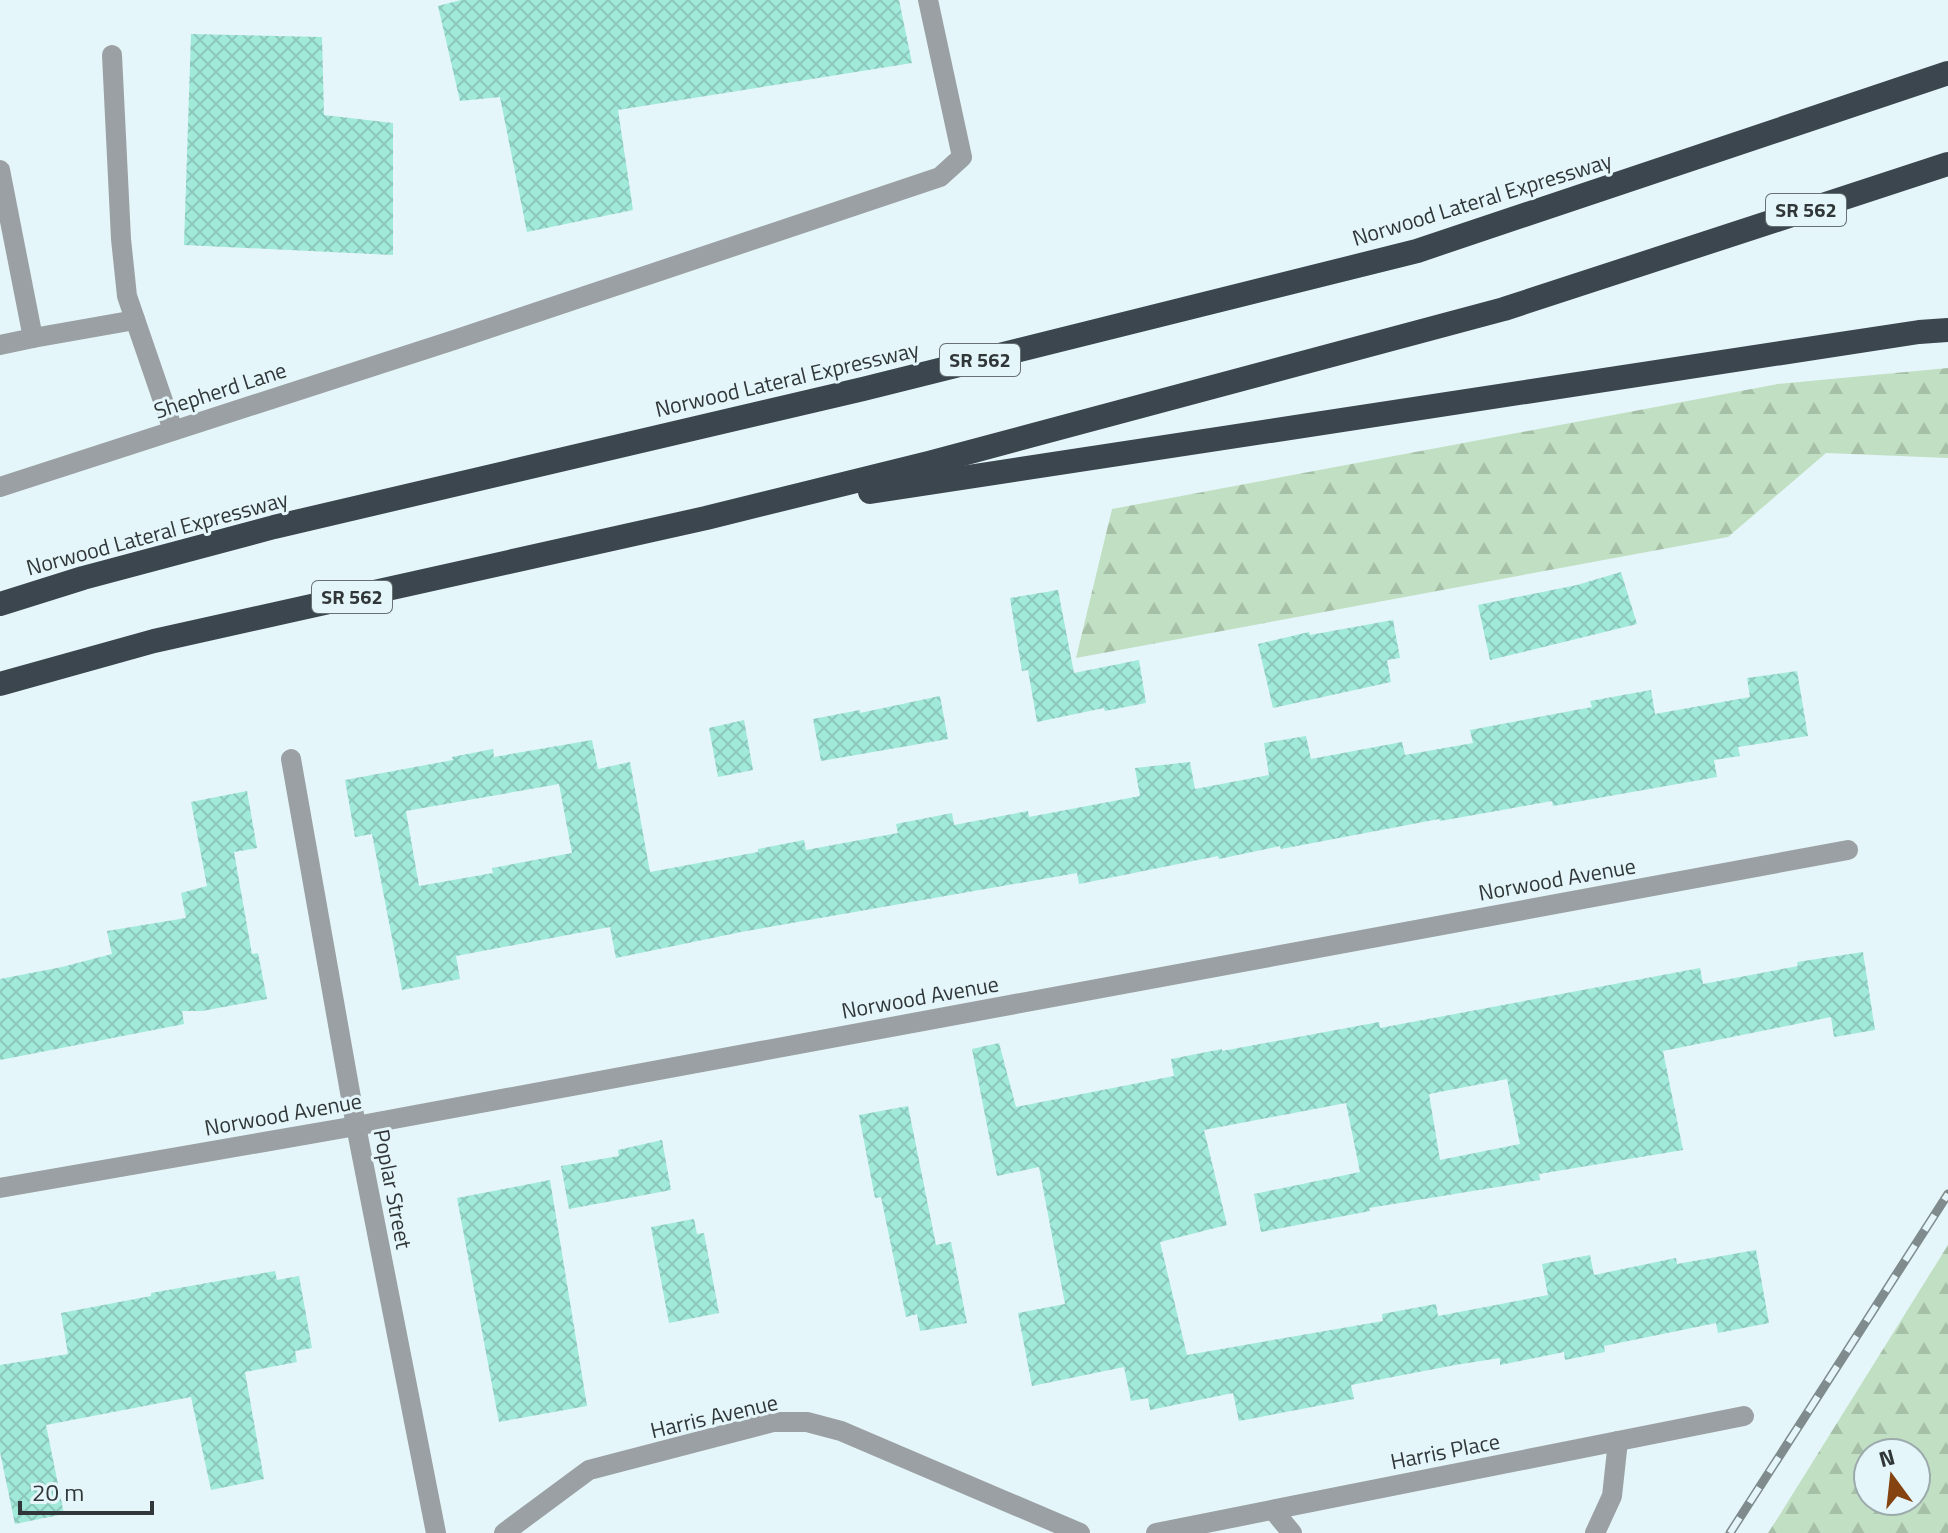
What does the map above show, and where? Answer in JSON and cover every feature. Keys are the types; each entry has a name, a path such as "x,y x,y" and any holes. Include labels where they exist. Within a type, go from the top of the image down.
{"highway":[{"name":"Norwood Lateral Expressway","path":"0,604 83,578 274,527 863,389 1417,251 1948,73"},
{"name":"SR 562","path":"0,684 154,641 706,518 929,463 1504,309 1945,165"},
{"path":"706,518 1096,456 1948,330"}],"street":[{"name":"Shepherd Lane","path":"0,487 454,340 940,177 962,157 928,0"},
{"path":"112,55 121,239 127,296 173,430"},
{"path":"0,170 33,338"},
{"path":"0,345 135,320"},
{"name":"Poplar Street","path":"291,759 356,1126 436,1533"},
{"name":"Norwood Avenue","path":"0,1188 356,1126 1848,850"},
{"name":"Harris Place","path":"1156,1533 1744,1416"},
{"name":"Harris Avenue","path":"504,1533 589,1470 773,1422 807,1422 841,1431 1080,1533"},
{"path":"1595,1533 1612,1496 1618,1441"},
{"path":"1273,1510 1292,1533"}],"green space":[{"path":"1948,368 1948,458 1826,453 1728,537 1076,658 1112,509 1778,384"},
{"path":"1948,1245 1948,1533 1768,1533"}],"building":[{"path":"461,0 899,0 912,63 618,110 633,210 527,232 500,97 460,101 438,6"},
{"path":"191,34 322,37 324,115 393,123 393,255 184,245"},
{"path":"1621,572 1637,624 1490,660 1478,605 1577,585"},
{"path":"1058,590 1074,673 1139,660 1146,703 1037,722 1028,670 1022,671 1010,598"},
{"path":"1393,620 1400,658 1387,660 1391,682 1273,708 1258,644 1309,632 1310,635"},
{"path":"1797,671 1808,736 1738,747 1740,756 1714,760 1717,777 1553,806 1552,801 1439,819 1219,859 1218,856 1079,884 1077,873 741,932 616,958 610,927 456,956 460,979 402,990 372,834 355,837 345,780 453,760 452,757 493,749 494,757 592,740 598,769 630,762 650,872 804,840 806,850 898,833 896,824 952,813 954,825 1028,811 1029,817 1140,796 1135,768 1190,762 1195,789 1269,775 1264,743 1306,736 1311,759 1402,742 1405,755 1473,743 1470,730 1592,707 1590,701 1651,690 1655,714 1750,697 1747,678","holes":["559,784 572,853 492,868 493,873 419,886 406,811"]},
{"path":"940,696 948,739 821,761 813,719 860,710 860,713"},
{"path":"744,720 753,770 718,777 709,728"},
{"path":"247,791 257,848 234,852 252,954 258,953 267,999 202,1011 182,1011 184,1024 0,1060 0,979 112,954 107,931 186,918 181,893 207,886 191,802"},
{"path":"1863,952 1875,1030 1834,1037 1831,1017 1663,1051 1683,1150 1539,1174 1540,1180 1369,1208 1370,1211 1261,1232 1254,1194 1360,1172 1346,1103 1204,1130 1227,1225 1160,1242 1187,1355 1383,1321 1382,1314 1436,1304 1438,1316 1548,1295 1542,1264 1590,1255 1594,1275 1676,1258 1677,1264 1756,1250 1769,1323 1718,1333 1716,1323 1604,1346 1605,1352 1565,1360 1564,1352 1500,1365 1500,1358 1455,1365 1351,1385 1354,1399 1239,1421 1233,1393 1150,1410 1148,1398 1131,1401 1124,1367 1032,1386 1018,1313 1065,1304 1039,1167 997,1176 972,1049 999,1043 1016,1107 1174,1076 1171,1059 1222,1049 1379,1022 1380,1028 1700,968 1703,984 1798,966 1797,962","holes":["1507,1079 1520,1144 1440,1160 1429,1094"]},
{"path":"908,1106 936,1245 951,1242 967,1323 920,1331 917,1314 906,1317 881,1197 875,1198 859,1115"},
{"path":"662,1140 671,1190 569,1209 561,1166 619,1156 618,1150"},
{"path":"550,1180 587,1406 499,1422 457,1198"},
{"path":"694,1219 697,1234 704,1233 719,1313 669,1323 651,1227"},
{"path":"275,1271 277,1280 299,1276 312,1348 295,1351 297,1362 245,1372 264,1479 211,1490 191,1397 46,1425 64,1514 15,1524 0,1452 0,1365 68,1354 61,1313"}],"railway":[{"path":"1730,1533 1948,1194"}]}
